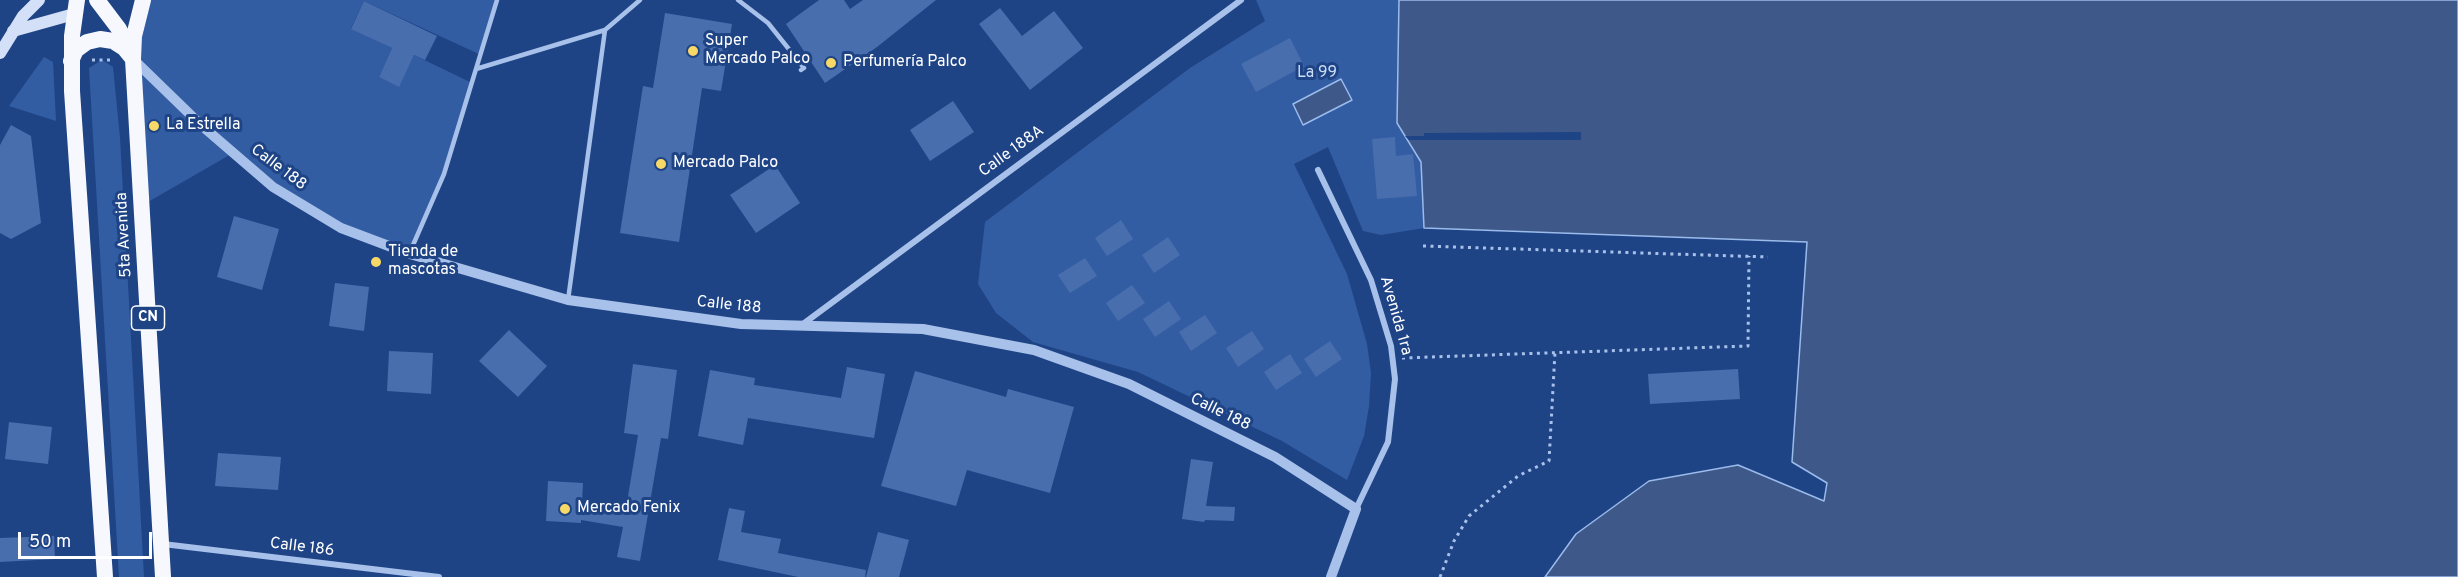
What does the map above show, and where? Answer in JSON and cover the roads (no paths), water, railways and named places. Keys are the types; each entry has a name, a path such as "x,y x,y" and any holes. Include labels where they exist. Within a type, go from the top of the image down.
{"highway":[{"path":"105,577 71,61 76,7 97,0 119,29 132,59"},
{"name":"5ta Avenida","path":"143,0 134,36 132,59 163,577"},
{"path":"71,61 76,50 87,42 100,39 113,41 124,48 132,59"}],"main road":[{"path":"0,53 13,31 39,0"},
{"path":"13,31 76,7"}],"street":[{"name":"Calle 188A","path":"800,326 1241,0"},
{"name":"Calle 188","path":"132,59 201,125 273,187 341,228 410,254 568,300 741,324 923,329 1034,350 1129,384 1275,457 1356,509"},
{"name":"Avenida 1ra","path":"1318,170 1371,280 1392,358 1394,401 1388,442 1356,509 1331,577"},
{"name":"Calle 186","path":"161,544 439,577"}],"lane":[{"path":"410,254 444,174 498,0"},
{"path":"476,69 605,30 640,0"},
{"path":"738,0 768,23 804,68 801,70"},
{"path":"568,300 605,30"}],"place":[{"name":"Super Mercado Palco","path":"693,51"},
{"name":"Perfumería Palco","path":"831,63"},
{"name":"La Estrella","path":"154,126"},
{"name":"Mercado Palco","path":"661,164"},
{"name":"Tienda de mascotas","path":"376,262"},
{"name":"Mercado Fenix","path":"565,509"}],"park label":[{"name":"La 99","path":"1317,74"}]}
